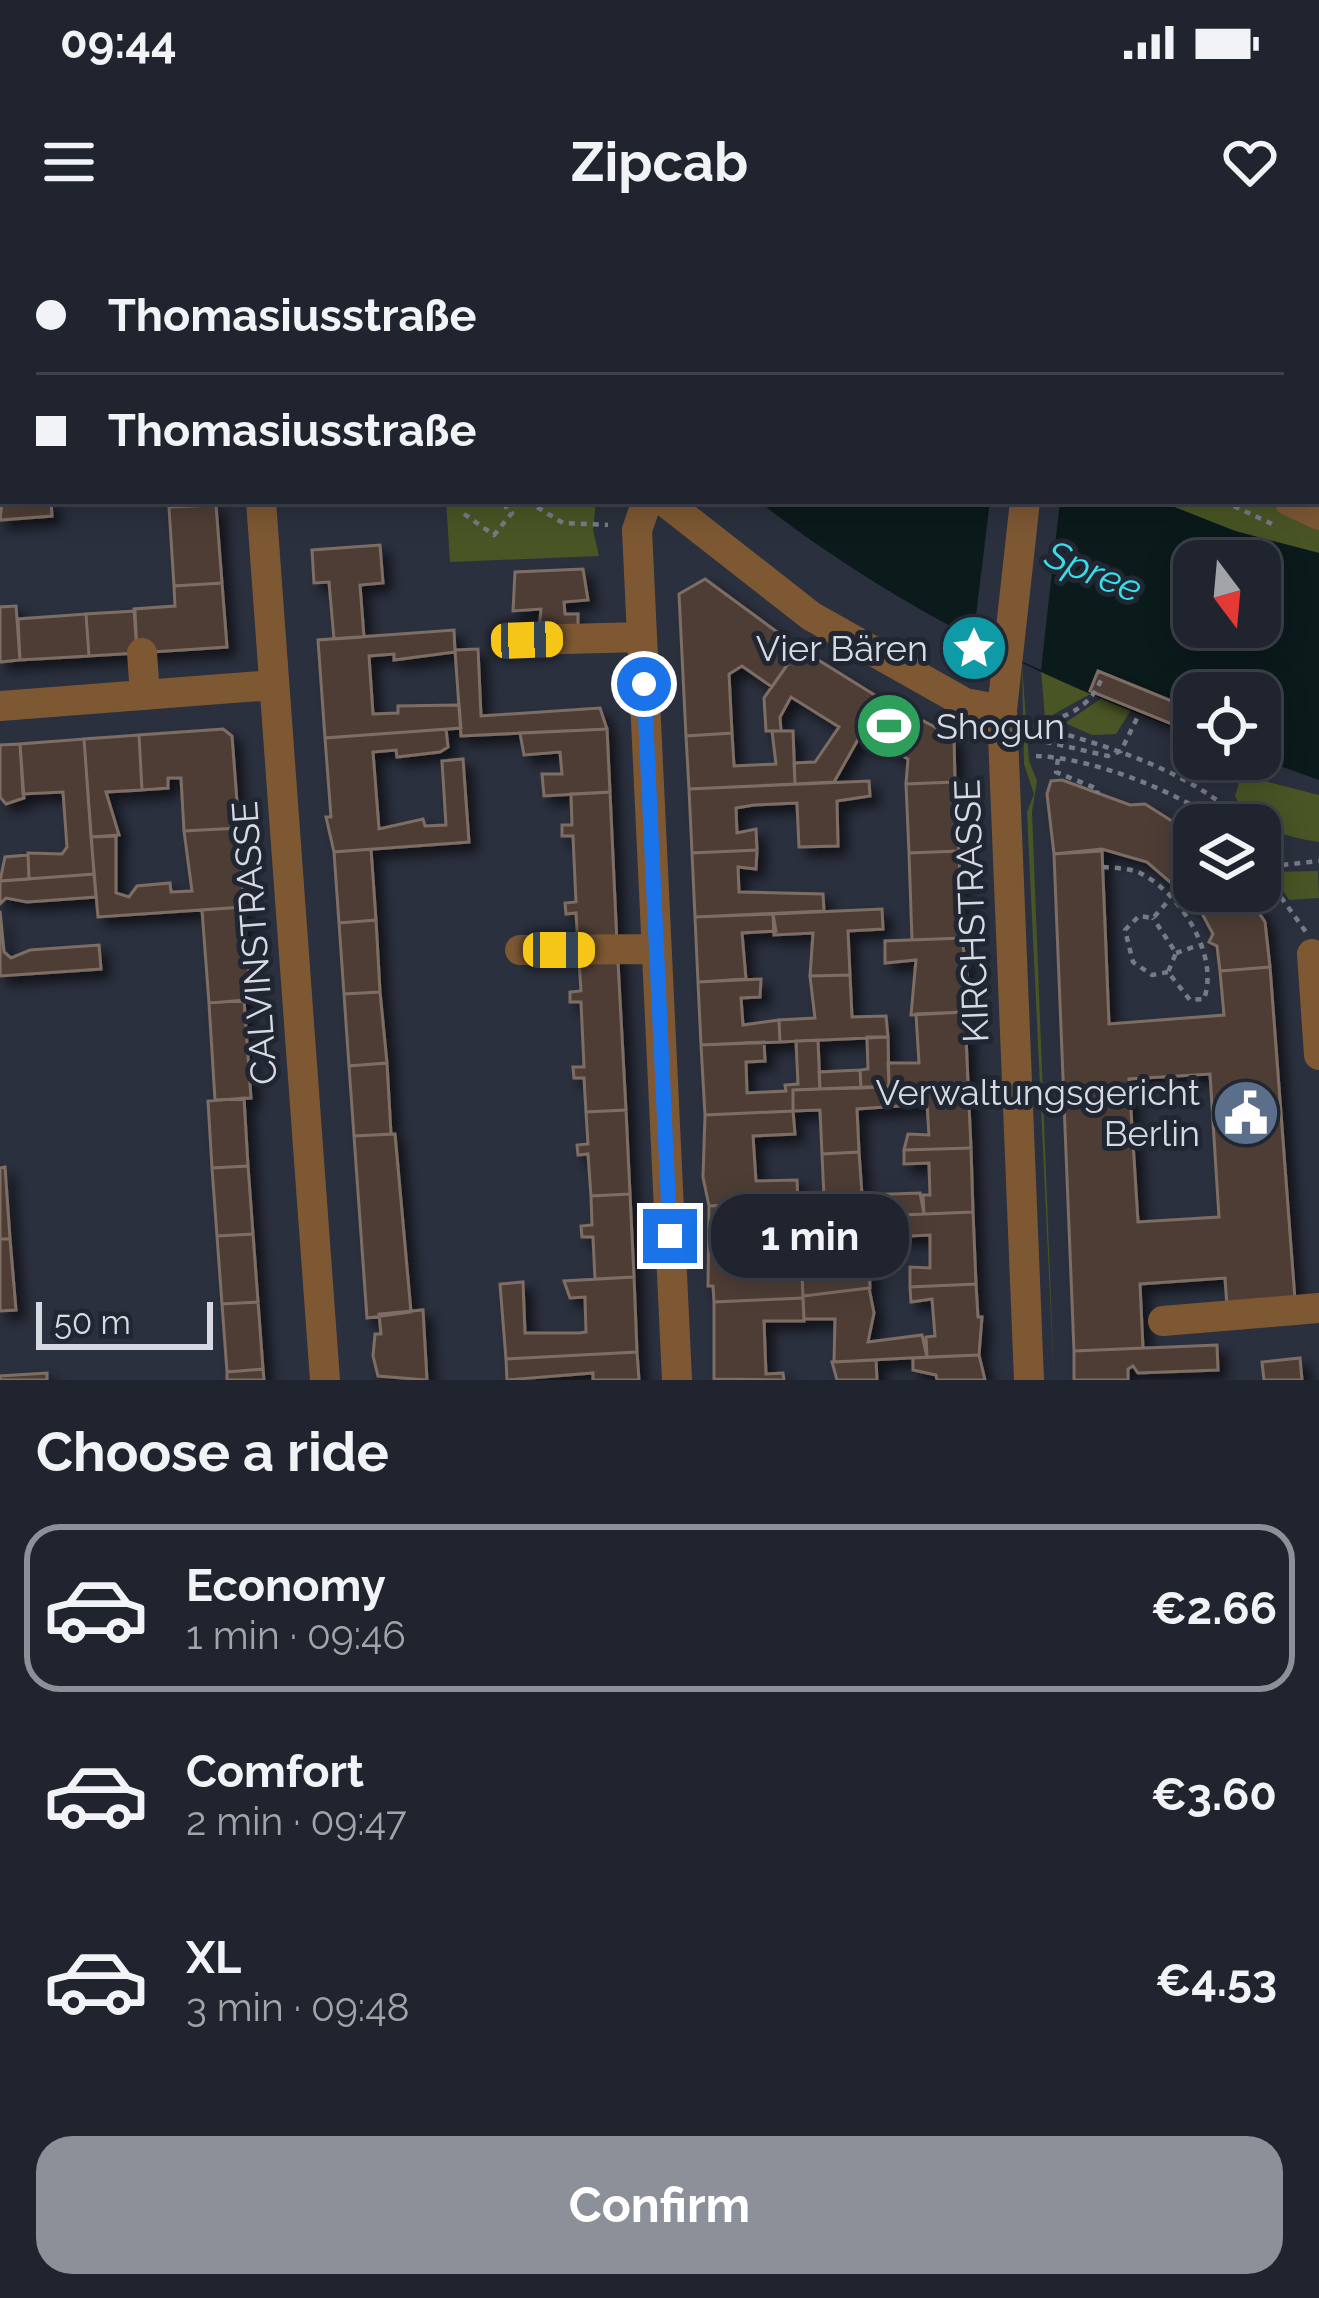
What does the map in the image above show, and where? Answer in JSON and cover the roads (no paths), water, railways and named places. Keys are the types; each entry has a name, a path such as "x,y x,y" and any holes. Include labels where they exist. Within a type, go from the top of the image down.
{"street":[{"name":"CALVINSTRASSE","path":"261,504 325,1380"},
{"path":"646,504 637,530 677,1380"},
{"path":"668,504 811,616 965,703 1002,710"},
{"name":"KIRCHSTRASSE","path":"1025,504 1002,710 1029,1380"},
{"path":"1287,516 1319,515"},
{"path":"527,640 641,637"},
{"path":"142,652 145,695"},
{"path":"0,706 273,686"},
{"path":"1311,946 1319,1055"},
{"path":"520,950 656,949"},
{"path":"1163,1321 1319,1308"}],"water":[{"name":"Spree","path":"762,504 1167,504 1269,540 1173,540 1173,648 1281,648 1281,543 1319,553 1319,780 1281,766 1281,672 1173,672 1173,727 1022,663 912,605"}],"place":[{"name":"Vier Bären","path":"974,648"},
{"name":"Shogun","path":"889,726"},
{"name":"Verwaltungsgericht Berlin","path":"1246,1113"}]}
